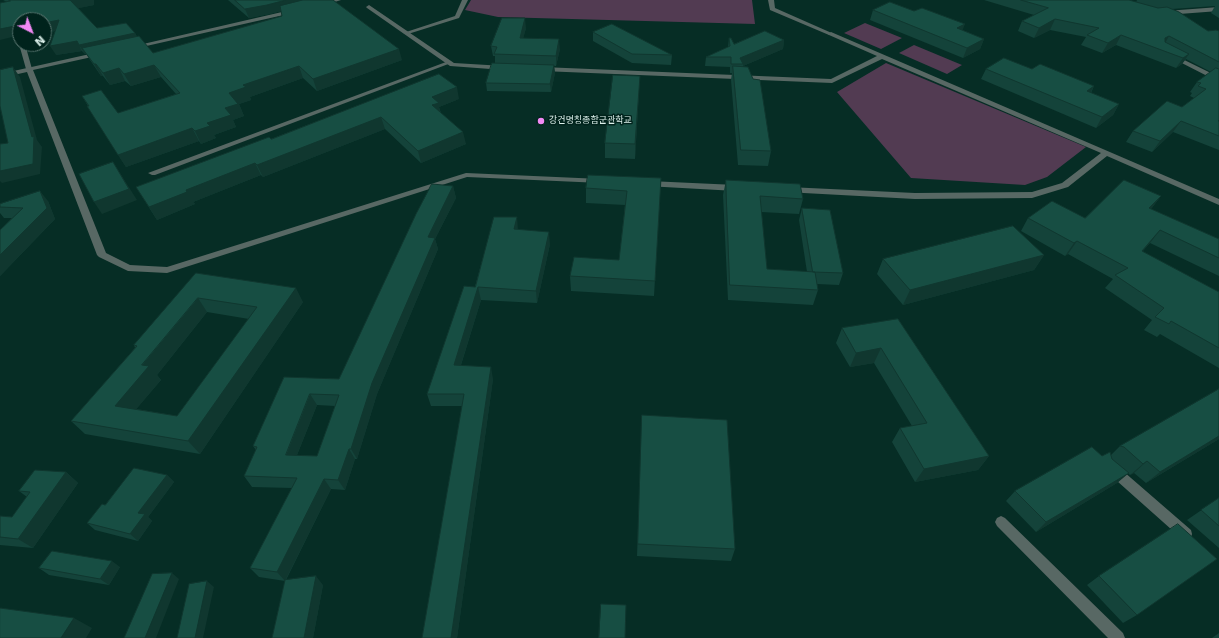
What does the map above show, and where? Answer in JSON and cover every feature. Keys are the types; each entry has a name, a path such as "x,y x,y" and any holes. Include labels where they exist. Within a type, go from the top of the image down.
{"street":[{"path":"315,6 338,0"},
{"path":"369,6 452,65 508,68"},
{"path":"1174,19 1161,13 1219,9"},
{"path":"126,48 270,18 300,10"},
{"path":"831,34 1219,202"},
{"path":"0,76 104,53"},
{"path":"1168,53 1219,80"},
{"path":"532,69 832,81 882,56"},
{"path":"29,69 102,255 128,268 167,270 466,175 608,182"},
{"path":"781,190 915,196 1032,195 1065,185 1106,153"},
{"path":"639,183 742,188"},
{"path":"1106,464 1195,542"},
{"path":"1001,522 1118,638"}],"lane":[{"path":"406,33 457,16 465,0"},
{"path":"770,0 772,9 831,34"},
{"path":"24,52 29,69"},
{"path":"152,173 448,63"}],"shaded area":[{"path":"471,0 752,0 755,24 498,17 465,10"},
{"path":"865,23 902,38 881,49 844,33"},
{"path":"914,45 962,65 947,74 899,53"},
{"path":"886,63 1086,147 1047,177 1025,185 911,178 837,92"}],"building":[{"path":"9,0 70,0 97,28 126,23 135,33 79,45 77,41 52,46 52,40 59,20 52,21 52,12 12,12 12,27 0,29 0,3 10,1"},
{"path":"235,0 286,0 245,9"},
{"path":"303,0 333,0 399,49 313,79 299,66 243,85 246,87 229,93 238,104 225,108 231,115 207,123 210,126 195,131 192,128 118,155 82,96 101,90 118,113 180,93 154,65 124,74 119,68 103,73 82,48 139,36 153,53 282,16 280,6"},
{"path":"1021,0 1129,0 1158,8 1167,7 1179,12 1208,31 1219,31 1219,62 1169,36 1165,38 1165,42 1189,54 1183,58 1121,35 1108,43 1087,35 1099,28 1055,19 1039,28 1022,21 1048,8"},
{"path":"890,2 914,11 922,8 965,24 957,28 984,39 967,48 873,10"},
{"path":"502,18 525,18 520,38 559,39 556,56 494,54 497,47 491,46"},
{"path":"612,24 672,55 632,54 593,32"},
{"path":"765,31 784,40 740,58 743,64 731,64 731,57 706,57 730,46 729,38 731,38 734,44"},
{"path":"1004,58 1032,69 1040,64 1094,86 1087,91 1119,104 1102,117 986,69"},
{"path":"492,63 554,65 550,84 486,83"},
{"path":"733,66 748,67 753,79 760,80 771,151 741,150"},
{"path":"13,67 32,137 34,136 33,164 0,171 0,144 8,143 0,106 0,70"},
{"path":"1216,68 1219,69 1219,136 1181,121 1160,141 1133,131 1167,101 1182,107 1206,89 1198,86 1201,83 1197,82"},
{"path":"439,74 457,87 432,97 439,103 432,105 463,132 418,151 381,117 257,165 255,163 186,190 187,192 149,207 136,187 269,137 271,139"},
{"path":"613,75 640,76 635,144 605,143"},
{"path":"113,162 129,189 94,202 79,174"},
{"path":"588,175 661,178 655,281 570,276 574,257 619,260 627,191 586,188"},
{"path":"726,180 800,184 803,199 760,196 767,269 815,272 818,290 730,285"},
{"path":"1124,180 1161,196 1149,208 1219,239 1219,258 1160,230 1142,251 1219,292 1219,348 1171,321 1169,324 1155,317 1164,308 1115,275 1128,268 1077,241 1074,243 1028,218 1052,201 1085,218"},
{"path":"432,184 453,186 428,237 435,238 372,383 351,449 349,449 338,480 324,479 277,572 250,568 297,478 244,476 257,447 253,446 284,377 339,379 416,214","holes":["310,394 339,395 317,456 286,455"]},
{"path":"40,191 47,208 0,255 0,230 23,208 0,207 0,204"},
{"path":"802,208 830,210 843,273 813,272"},
{"path":"494,217 517,217 514,229 549,232 536,291 478,287 454,365 491,367 451,638 422,638 464,394 427,394 464,286 475,287"},
{"path":"1013,226 1044,255 910,290 883,259"},
{"path":"196,273 296,288 188,441 71,421 137,346 134,345","holes":["198,298 257,307 177,416 115,406 149,366 142,365"]},
{"path":"898,319 989,456 924,469 900,428 927,423 881,348 856,353 842,328"},
{"path":"1219,389 1219,436 1160,472 1147,461 1143,464 1124,447 1120,446"},
{"path":"642,415 727,420 735,549 638,544"},
{"path":"1092,447 1102,456 1110,452 1112,459 1129,473 1046,522 1015,491"},
{"path":"134,468 167,475 138,513 145,514 130,534 87,523 102,504 105,505"},
{"path":"35,470 66,472 18,539 0,537 0,516 12,517 30,492 19,491"},
{"path":"1219,498 1219,526 1201,510"},
{"path":"1178,524 1217,559 1137,615 1099,576"},
{"path":"52,551 112,561 100,579 39,568"},
{"path":"172,573 145,638 124,638 152,574"},
{"path":"316,576 304,638 272,638 285,580"},
{"path":"207,581 195,638 177,638 189,584"},
{"path":"601,604 626,605 625,638 599,638"},
{"path":"0,608 74,618 61,638 0,638"}],"place":[{"name":"강건명칭종합군관학교","path":"541,121"}]}
